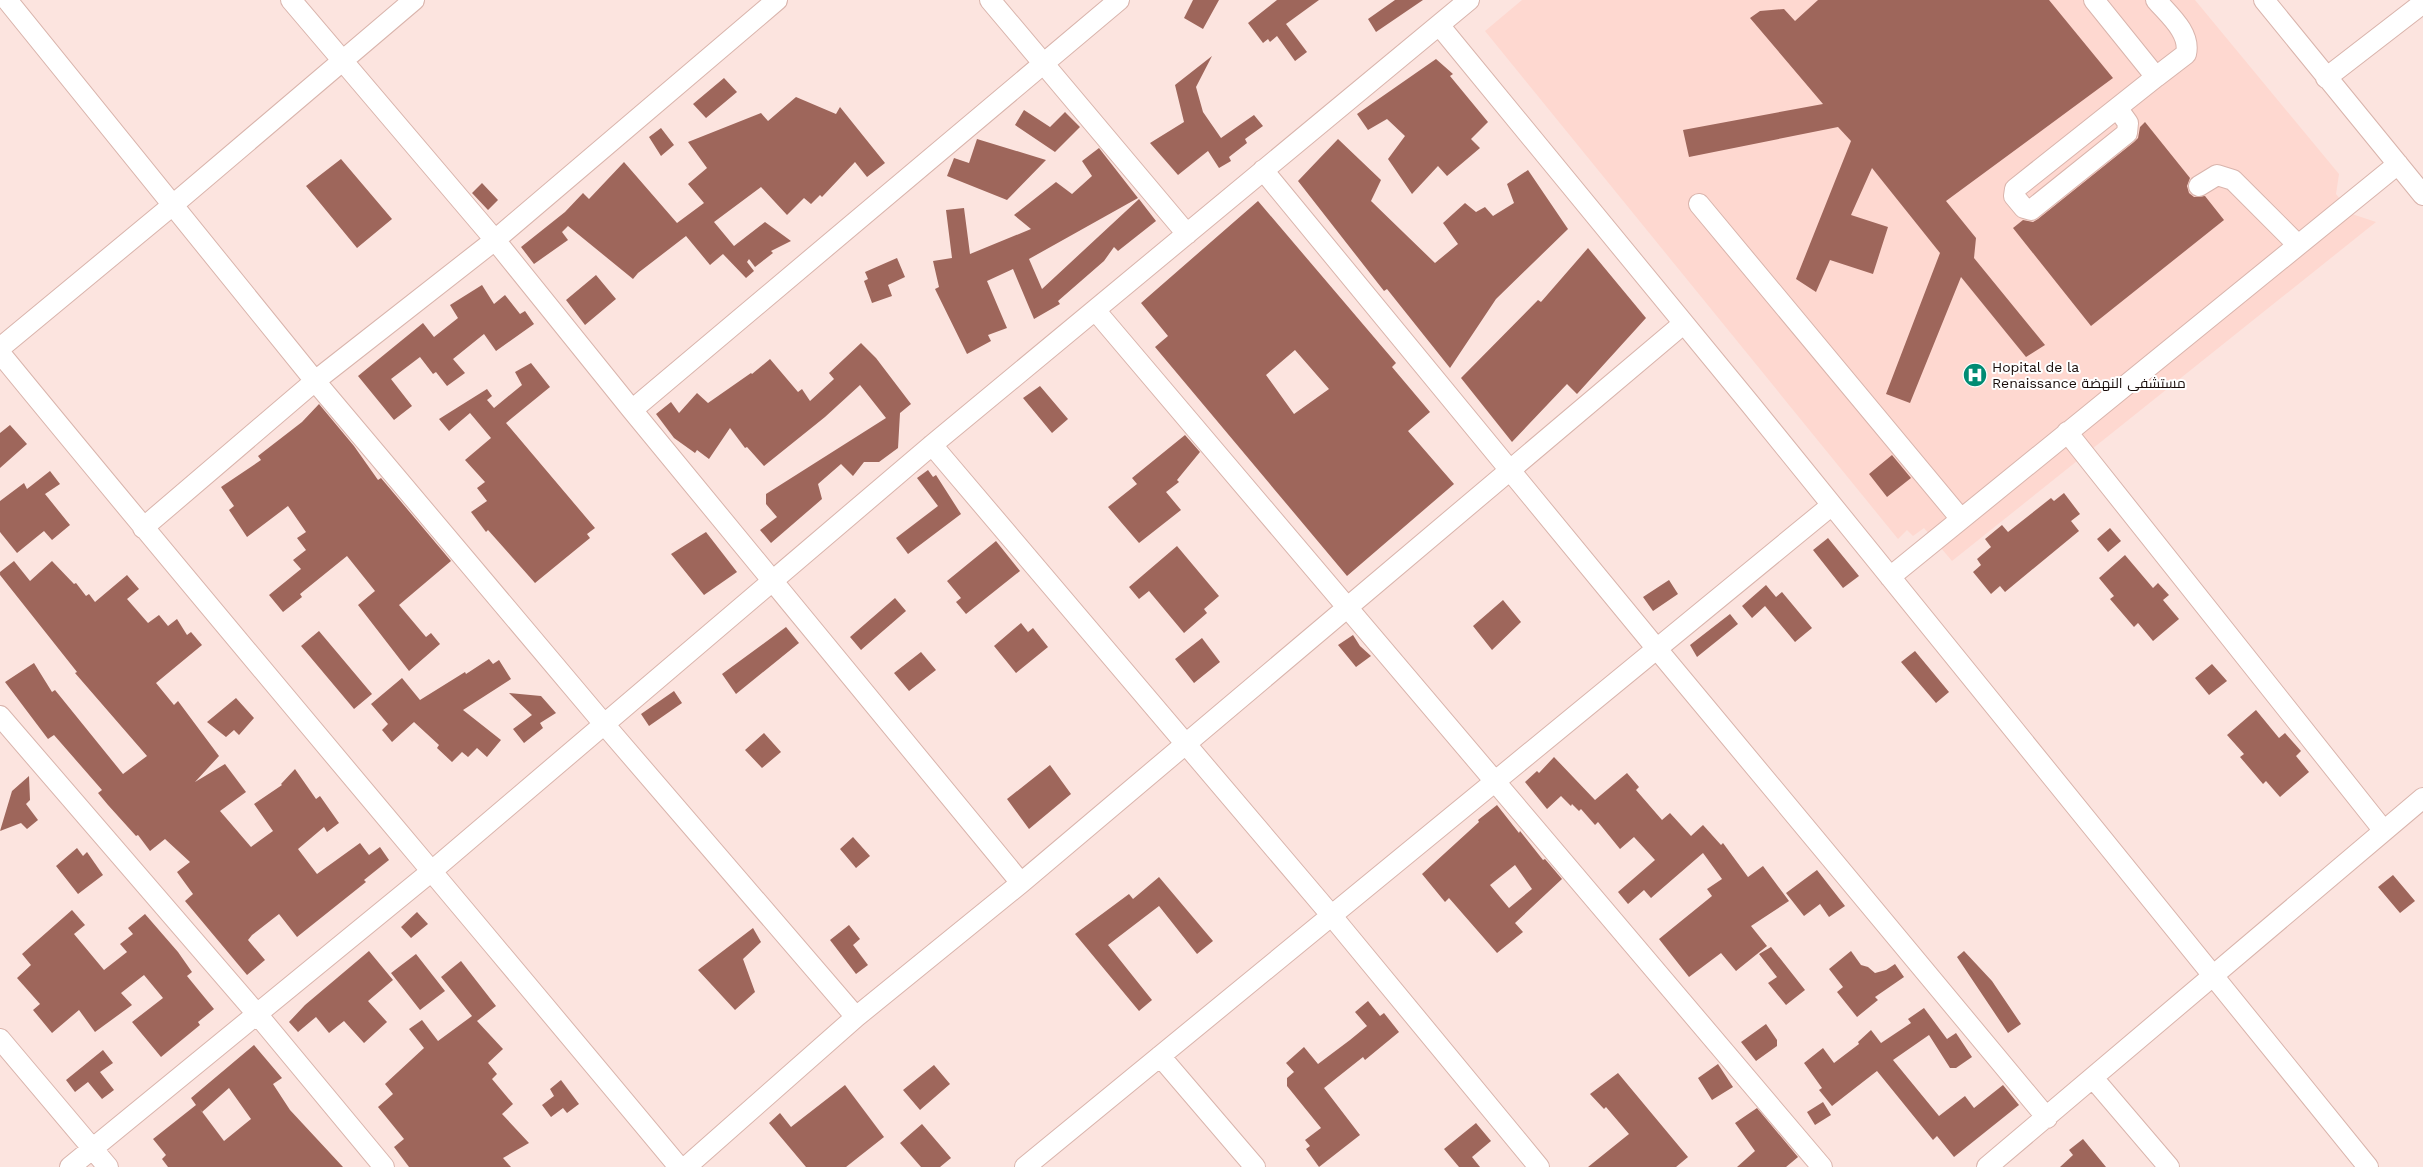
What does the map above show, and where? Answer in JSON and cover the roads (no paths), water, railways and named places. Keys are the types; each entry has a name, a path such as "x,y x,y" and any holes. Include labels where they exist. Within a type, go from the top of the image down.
{"street":[{"path":"7,0 174,204 315,381 604,724 856,1017"},
{"path":"291,0 495,240 632,410 773,579 1021,883"},
{"path":"0,348 174,204 414,0"},
{"path":"143,528 315,381 495,240 777,0"},
{"path":"990,0 1187,234"},
{"path":"632,410 1118,0"},
{"path":"70,1167 432,870 932,445 1469,0"},
{"path":"2094,0 2156,77"},
{"path":"2118,109 2128,123 2127,133 2031,210 2024,208 2014,196 2015,188 2186,54 2188,44 2185,36 2156,0"},
{"path":"2264,0 2423,195"},
{"path":"2326,78 2423,3"},
{"path":"1439,25 1832,505 2368,1167"},
{"path":"1890,577 2297,244 2398,164"},
{"path":"1263,170 1657,649 2047,1118"},
{"path":"2199,186 2217,176 2233,180 2297,244"},
{"path":"1699,204 1960,519"},
{"path":"1095,310 1822,1167"},
{"path":"686,1167 856,1017 1021,883 1683,324"},
{"path":"0,353 143,528 432,870 679,1167"},
{"path":"2067,432 2384,831"},
{"path":"932,445 1331,915 1539,1167"},
{"path":"1025,1167 1832,505"},
{"path":"0,716 257,1014 384,1167"},
{"path":"1987,1167 2423,798"},
{"path":"0,1039 108,1167"},
{"path":"1160,1056 1254,1167"},
{"path":"2094,1078 2168,1167"}],"place":[{"name":"Hopital de la Renaissance مستشفى النهضة","path":"1975,375"}]}
